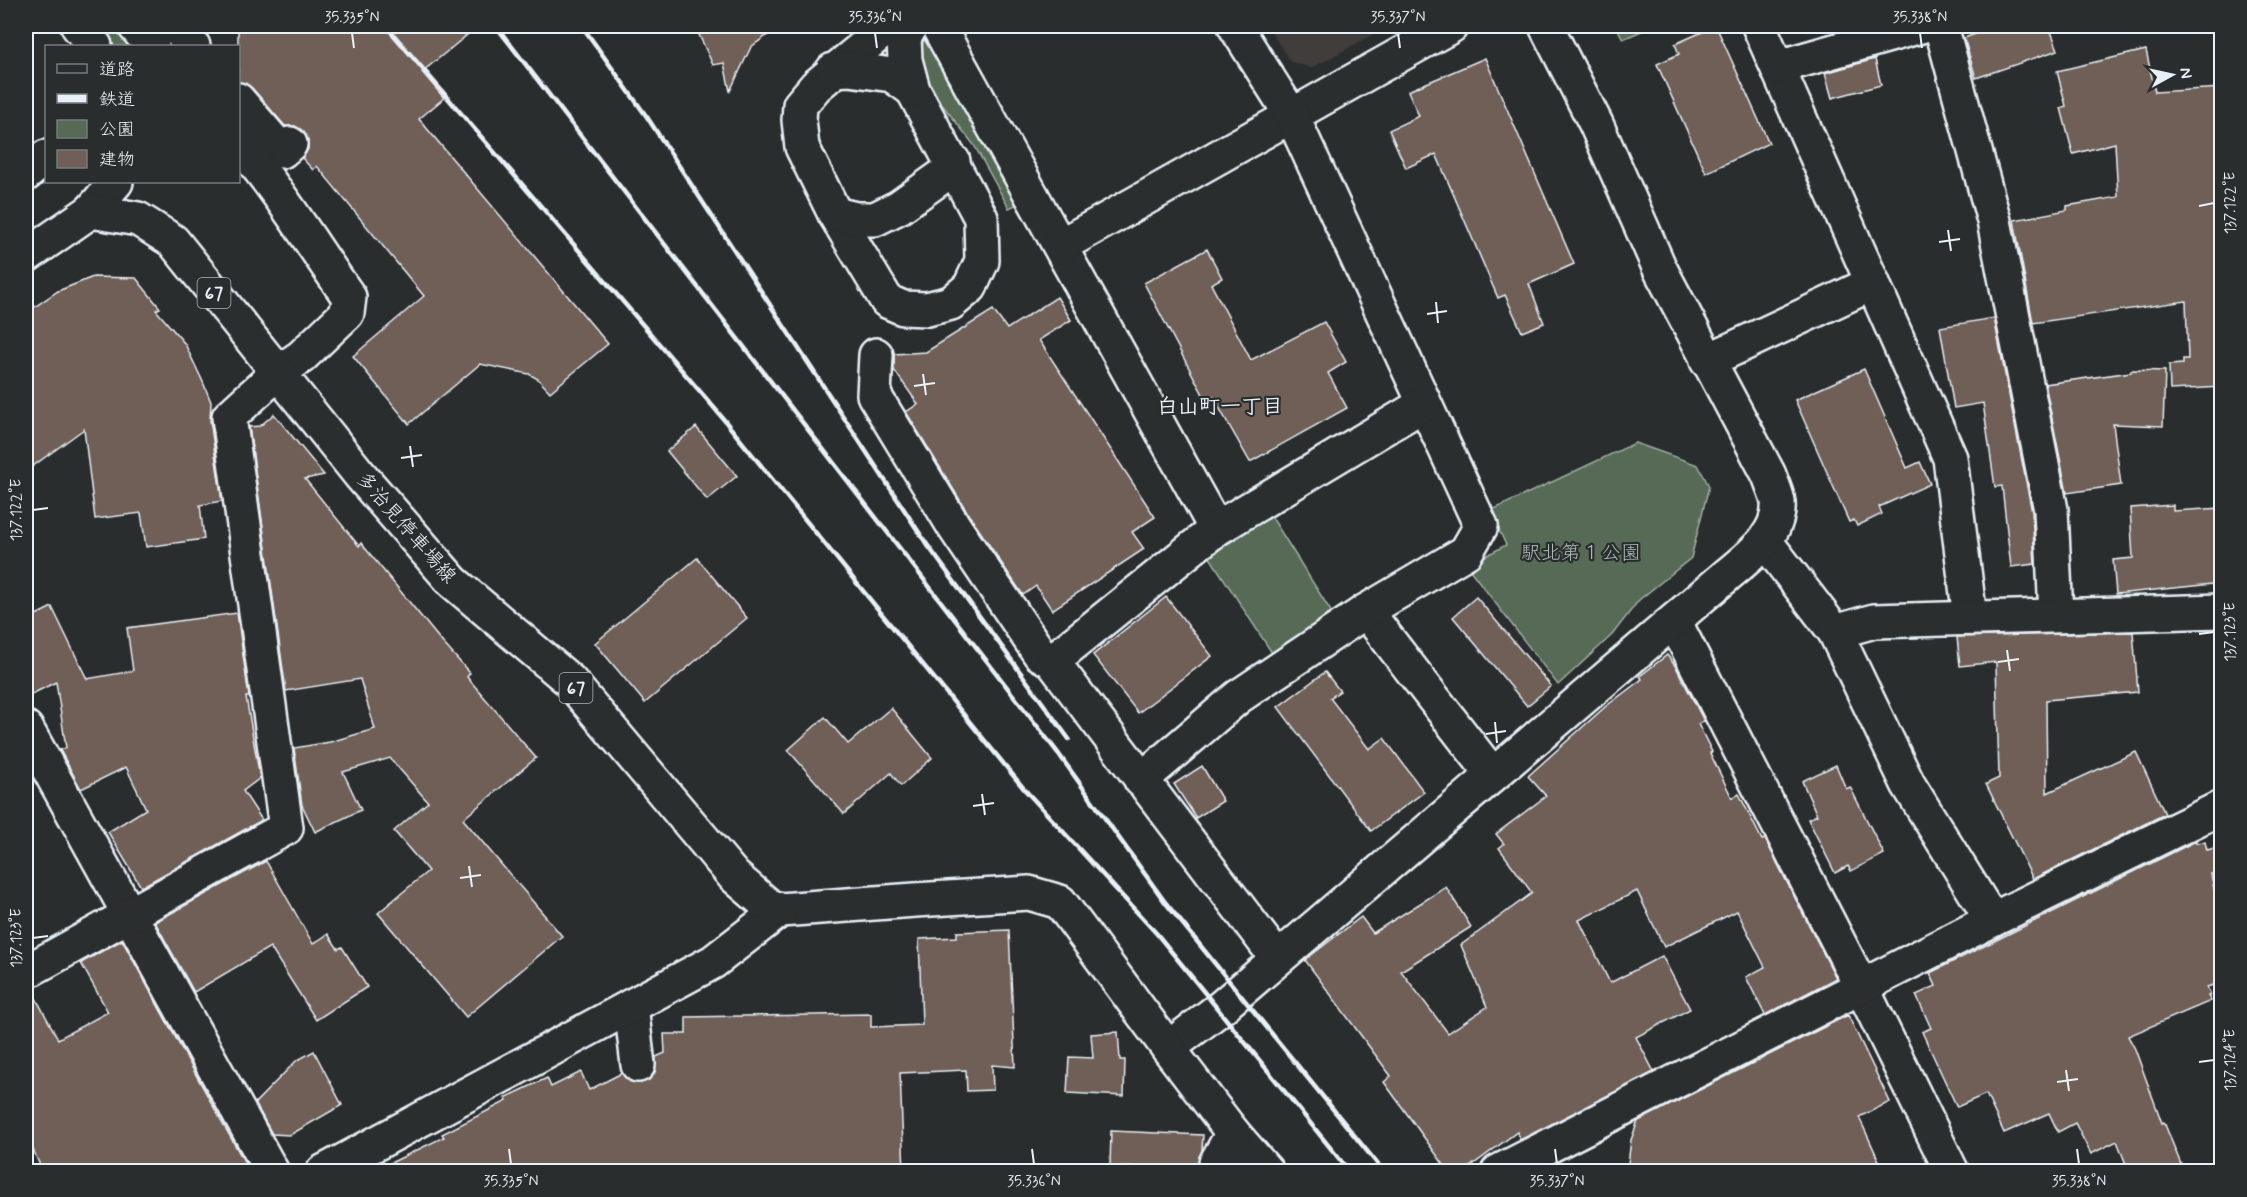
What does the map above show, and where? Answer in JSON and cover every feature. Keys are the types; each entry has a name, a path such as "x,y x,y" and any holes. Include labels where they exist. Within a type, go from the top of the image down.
{"street":[{"path":"78,26 94,45"},
{"path":"135,26 151,45"},
{"path":"889,26 833,70 800,105 802,147 835,214 888,301 903,308 927,309 951,303 970,287 982,261 981,218 953,161 913,90 905,60 904,38 911,26"},
{"path":"938,26 1216,529"},
{"path":"1141,780 1238,697 1366,611 1466,552 1481,526 1292,116 1235,26"},
{"path":"1060,246 1451,26"},
{"path":"1168,1048 1218,1010 1674,621 1765,541 1776,521 1778,502 1769,476 1660,269 1596,124 1546,26"},
{"path":"1759,26 1950,458 1970,618"},
{"path":"1778,67 1921,26"},
{"path":"1941,26 1994,221 2040,452 2051,510 2056,615"},
{"path":"833,70 849,69 892,75 913,90"},
{"path":"240,102 282,151 290,144"},
{"path":"26,972 286,828 229,417 277,373 301,357 347,313 348,297 280,193 240,145"},
{"path":"26,174 45,158"},
{"path":"835,214 856,219 875,219 899,207 944,176 953,161"},
{"path":"26,256 91,212 115,183"},
{"name":"多治見停車場線","path":"91,212 138,219 173,242 360,475 453,582 568,680 734,876 770,907 780,910"},
{"path":"1707,361 1873,283"},
{"path":"876,355 874,395 956,528 1040,654 1052,662 1277,958"},
{"path":"1052,662 1216,529 1424,404"},
{"path":"1765,541 1835,632 1908,784 1992,920"},
{"path":"1366,611 1492,774"},
{"path":"1835,632 1874,621 2222,611"},
{"path":"1674,621 1861,986 1952,1172"},
{"path":"26,728 272,1172"},
{"path":"1498,1172 1861,986 2222,807"},
{"path":"323,1172 713,962 780,910 997,894 1029,894 1060,902 1233,1133 1267,1172"},
{"path":"631,1006 638,1065"},
{"path":"1215,1172 1216,1163 1233,1133"}],"shaded area":[{"path":"1267,26 1388,26 1312,68 1291,62"}],"green space":[{"path":"90,26 122,26 138,45 106,45"},
{"path":"1616,26 1653,26 1623,39"},
{"path":"927,37 1018,204 1009,208 974,145 930,89 925,78 920,42"},
{"name":"駅北第１公園","path":"1635,443 1698,465 1709,486 1691,558 1639,600 1612,635 1558,685 1467,566 1506,545 1490,511"},
{"path":"1271,516 1332,613 1272,653 1209,556"}],"building":[{"path":"238,26 478,26 422,72 444,98 419,119 608,344 550,392 538,379 529,374 480,364 409,424 353,356 424,296 317,166 313,170 302,158 308,149 308,140 304,132 295,126 285,126 252,88 240,82 240,45 238,45"},
{"path":"695,26 780,26 751,47 730,91 724,63 713,65"},
{"path":"1716,26 1769,143 1706,173 1657,64 1679,54 1675,44"},
{"path":"1999,26 2049,26 2058,50 1976,78 1964,38"},
{"path":"2146,50 2155,92 2222,88 2222,387 2170,390 2169,365 2183,364 2183,359 2188,359 2186,301 2033,323 2014,220 2067,210 2067,206 2118,197 2115,143 2073,154 2061,108 2066,106 2057,71"},
{"path":"1485,58 1574,264 1529,284 1544,323 1522,332 1505,295 1498,298 1436,154 1406,168 1389,130 1419,116 1408,91"},
{"path":"1875,59 1881,85 1832,98 1825,73"},
{"path":"1207,249 1222,278 1211,284 1251,360 1324,322 1346,362 1328,373 1347,408 1250,462 1213,397 1206,400 1144,283"},
{"path":"93,277 136,278 160,308 156,310 185,344 203,382 211,402 210,420 222,501 200,505 204,539 146,547 141,513 95,519 84,429 26,471 26,313 58,291"},
{"path":"1057,297 1071,320 1039,340 1155,517 1132,532 1144,549 1052,610 1036,586 1023,595 971,518 906,412 918,404 894,370 894,354 926,352 993,310 1007,329"},
{"path":"1994,318 2032,512 2035,564 2011,567 2002,486 1995,487 1983,403 1954,408 1940,327"},
{"path":"1864,369 1907,468 1920,462 1930,484 1879,507 1882,514 1857,526 1854,520 1849,522 1795,400"},
{"path":"2131,370 2165,371 2163,426 2113,424 2121,485 2067,493 2045,384 2131,372"},
{"path":"274,414 324,475 305,479 359,546 361,543 470,673 467,677 536,758 463,819 562,936 466,1017 378,913 428,871 394,831 428,802 390,758 343,772 361,810 315,832 302,805 294,748 330,742 375,729 360,679 286,691 249,427 260,426"},
{"path":"696,427 737,476 707,500 667,451"},
{"path":"2173,505 2173,511 2222,508 2222,583 2116,594 2113,560 2133,558 2130,508"},
{"path":"697,558 747,618 645,703 595,643"},
{"path":"1166,597 1212,656 1138,713 1093,655"},
{"path":"1476,597 1551,686 1527,706 1453,617"},
{"path":"52,607 87,679 133,671 127,628 237,613 249,697 246,697 260,778 243,791 262,820 141,887 108,832 146,809 126,767 81,789 60,750 66,748 56,682 26,697 26,620"},
{"path":"2133,632 2138,692 2046,700 2047,793 2136,752 2165,814 2033,879 1986,784 1999,778 1996,662 1960,666 1957,637"},
{"path":"1667,655 1676,667 1704,721 1698,724 1732,798 1739,794 1762,840 1765,839 1836,978 1765,1015 1746,977 1765,967 1737,911 1664,947 1637,891 1579,920 1610,983 1662,956 1690,1009 1636,1037 1654,1072 1520,1140 1517,1132 1463,1172 1449,1172 1384,1082 1391,1076 1305,960 1361,917 1373,933 1446,887 1471,927 1401,971 1448,1033 1487,1007 1461,945 1532,893 1499,848 1504,844 1496,834 1546,796 1528,776 1605,707 1642,679 1640,676"},
{"path":"1325,672 1340,691 1330,698 1369,749 1384,738 1424,792 1371,831 1278,707"},
{"path":"891,708 932,758 901,786 891,773 844,814 788,750 825,717 848,744"},
{"path":"1836,765 1846,789 1850,787 1884,854 1851,871 1848,866 1835,873 1808,819 1817,815 1802,781"},
{"path":"1202,766 1223,801 1196,818 1174,784"},
{"path":"2196,841 2196,843 2205,842 2207,850 2215,848 2220,873 2211,874 2222,928 2222,982 2207,987 2211,1001 2128,1036 2184,1172 2129,1172 2117,1141 2091,1154 2075,1123 2058,1132 2049,1113 2004,1133 1986,1094 1957,1107 1922,1032 1931,1028 1916,995 1936,986 1930,973"},
{"path":"266,861 313,944 328,934 338,949 342,947 367,987 316,1020 270,947 194,992 155,922"},
{"path":"1009,930 1015,1067 992,1065 993,1090 967,1091 966,1070 900,1073 904,1172 372,1172 444,1137 442,1134 507,1101 505,1098 547,1078 551,1087 581,1072 589,1090 622,1073 631,1082 641,1083 649,1080 655,1072 656,1057 665,1053 664,1034 686,1034 686,1017 871,1014 871,1027 922,1025 919,939 957,937 957,932"},
{"path":"122,940 250,1172 43,1172 26,1134 26,991 31,989 58,1039 108,1012 81,963"},
{"path":"1848,1015 1890,1102 1859,1117 1884,1172 1627,1172 1631,1140 1638,1121"},
{"path":"1118,1032 1120,1060 1125,1060 1124,1096 1067,1093 1069,1057 1093,1058 1091,1034"},
{"path":"314,1051 342,1105 290,1135 272,1134 255,1103 296,1061"},
{"path":"1111,1131 1203,1135 1202,1150 1196,1169 1110,1167"}],"railway":[{"path":"386,26 716,410 1025,790 1157,934 1350,1172"},
{"path":"496,26 1058,753 1165,902 1384,1172"},
{"path":"582,26 647,117 926,543 1069,739"}],"district":[{"name":"白山町一丁目","path":"1220,406"}]}
